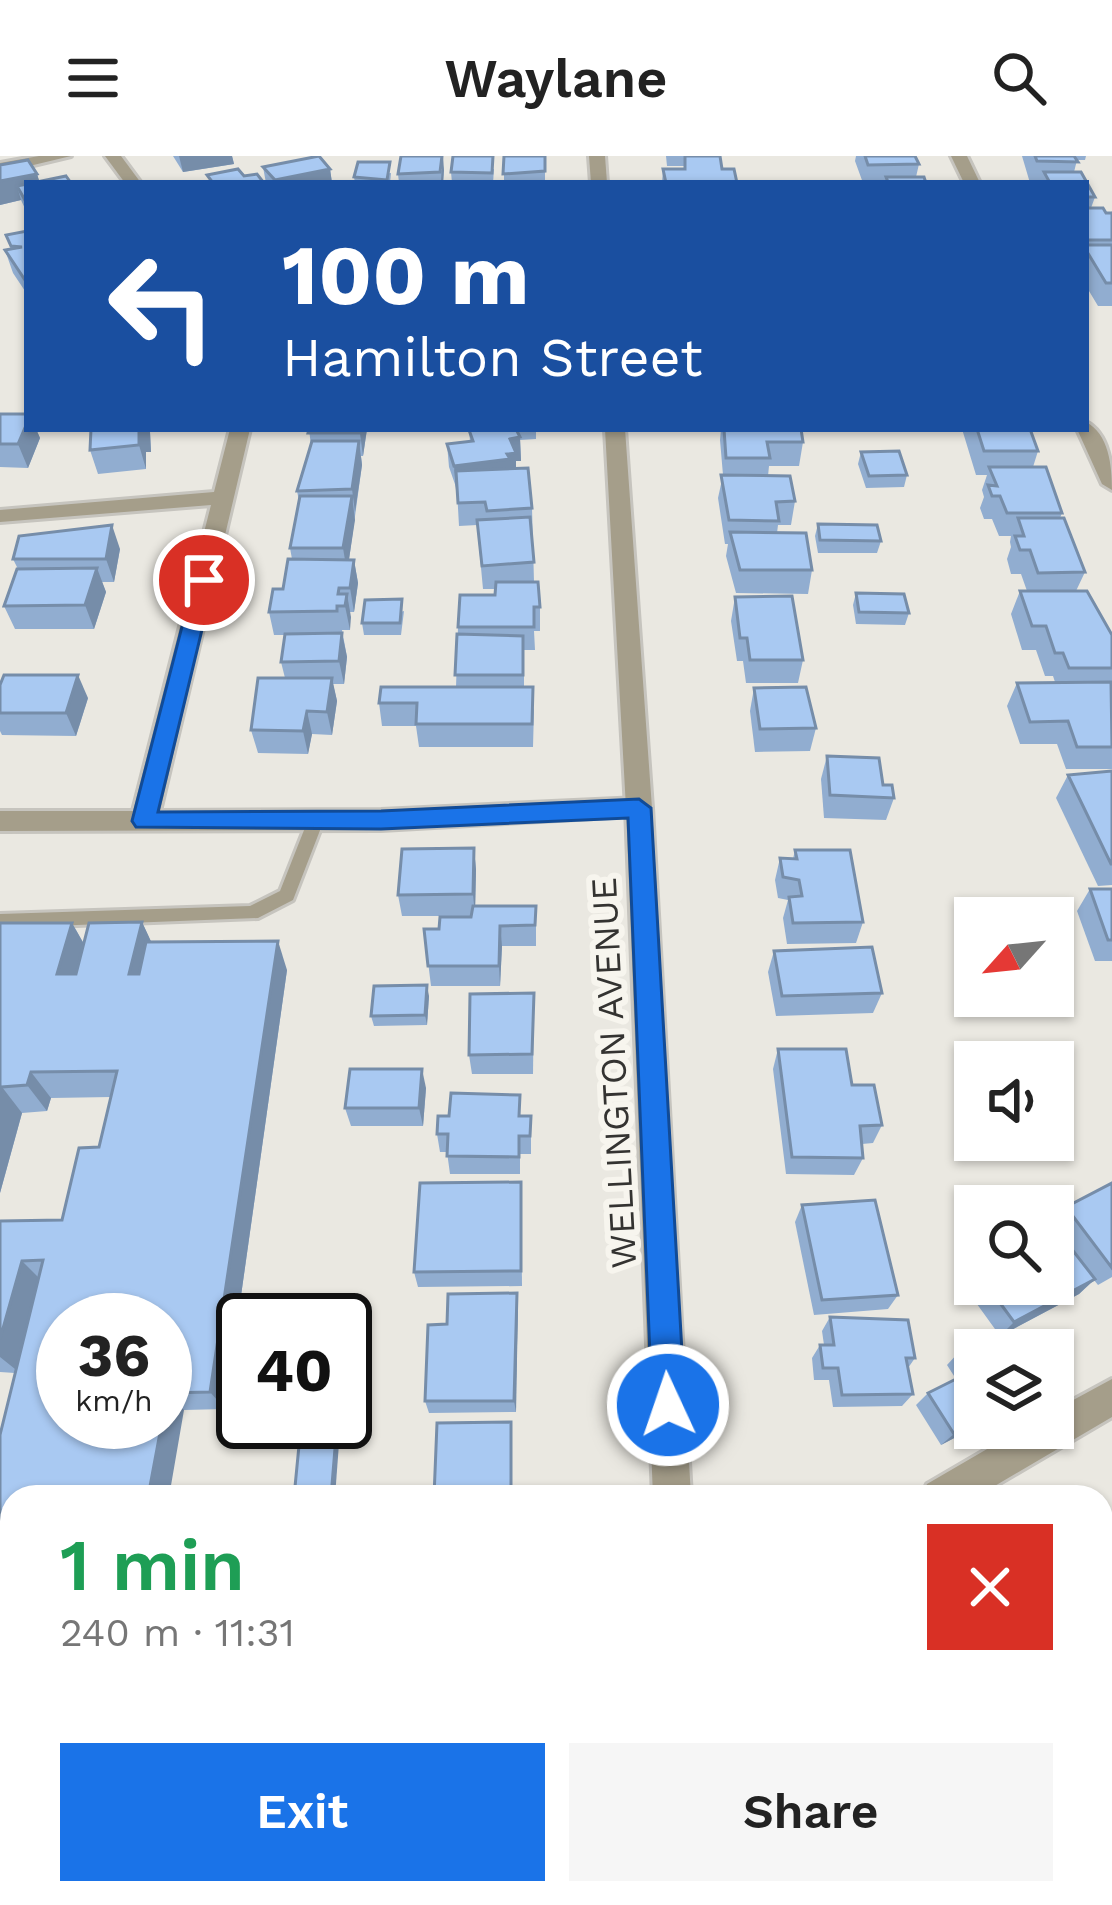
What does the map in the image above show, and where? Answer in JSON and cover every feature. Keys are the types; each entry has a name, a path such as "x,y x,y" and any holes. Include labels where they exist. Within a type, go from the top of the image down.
{"street":[{"path":"0,168 64,156"},
{"path":"144,821 239,432"},
{"name":"WELLINGTON AVENUE","path":"615,432 672,1485"},
{"path":"1088,432 1112,484"},
{"path":"0,516 225,497"},
{"path":"0,821 316,820 639,808"},
{"path":"961,1485 1112,1397"}],"lane":[{"path":"0,921 252,914 287,895 316,820"}],"building":[{"path":"319,156 330,169 275,180 263,167"},
{"path":"401,156 442,156 440,172 398,174"},
{"path":"453,156 493,156 492,173 451,172"},
{"path":"504,156 545,156 545,171 503,174"},
{"path":"685,156 720,156 722,169 734,169 736,180 665,180 663,169 685,169"},
{"path":"865,156 915,156 919,164 868,165"},
{"path":"1035,156 1074,156 1078,162 1037,161"},
{"path":"28,160 37,174 0,181 0,165"},
{"path":"358,162 390,162 387,180 354,177"},
{"path":"238,169 244,176 257,174 262,180 211,180 207,175"},
{"path":"1044,172 1081,172 1085,180 1048,180"},
{"path":"886,177 925,180 887,180"},
{"path":"1089,208 1112,213 1112,240 1089,240"},
{"path":"24,232 24,278 5,250 22,247 11,246 6,235"},
{"path":"1089,245 1112,245 1112,283 1106,283 1089,255"},
{"path":"0,414 24,414 18,444 0,444"},
{"path":"91,432 139,432 139,445 90,450"},
{"path":"470,432 518,432 520,437 510,439 516,453 507,454 510,459 454,466 447,444 473,441"},
{"path":"724,432 801,432 803,442 767,442 770,458 726,458"},
{"path":"978,432 1031,432 1038,451 984,451"},
{"path":"312,441 359,441 352,489 297,491"},
{"path":"899,451 907,475 869,476 861,452"},
{"path":"989,467 1046,467 1062,513 1007,513 1000,496 992,496 988,485 997,486"},
{"path":"528,468 532,508 487,511 485,502 458,503 456,471"},
{"path":"721,475 790,476 795,501 776,502 779,521 729,520"},
{"path":"300,496 352,496 343,548 290,548"},
{"path":"530,517 534,562 482,566 477,520"},
{"path":"1018,518 1064,518 1085,572 1038,573 1030,550 1020,550 1015,536 1024,536"},
{"path":"818,524 877,525 881,541 820,540"},
{"path":"112,525 106,559 13,559 19,536"},
{"path":"730,532 806,533 812,570 740,570"},
{"path":"288,559 354,560 350,588 339,588 338,594 347,594 345,606 337,606 337,611 269,612 273,589 283,589"},
{"path":"97,568 85,605 4,606 17,569"},
{"path":"496,582 538,582 540,607 534,607 534,627 458,627 460,595 495,595"},
{"path":"1020,591 1087,591 1112,635 1112,668 1069,668 1063,653 1055,653 1046,626 1032,626"},
{"path":"856,593 904,594 909,613 859,612"},
{"path":"792,596 803,660 750,660 747,638 740,638 735,597"},
{"path":"402,599 400,623 362,623 365,600"},
{"path":"342,633 339,661 281,662 285,634"},
{"path":"457,634 523,636 523,675 455,675"},
{"path":"4,675 78,675 66,713 0,713"},
{"path":"258,678 332,678 327,712 307,711 303,731 251,730"},
{"path":"1111,682 1112,747 1077,747 1068,721 1030,722 1017,683"},
{"path":"381,687 533,687 532,724 416,724 417,703 379,703"},
{"path":"806,687 816,728 760,729 754,688"},
{"path":"827,756 879,758 883,785 892,785 894,798 830,795"},
{"path":"1112,771 1112,864 1111,864 1068,775"},
{"path":"474,848 473,894 398,895 402,849"},
{"path":"795,850 850,850 863,922 793,923 789,897 802,896 799,880 783,877 780,858 797,859"},
{"path":"1090,889 1112,889 1112,940 1108,940"},
{"path":"473,906 536,906 535,925 500,926 499,966 428,966 424,929 439,929 440,917 471,917"},
{"path":"142,922 129,974 139,974 146,942 278,941 225,1293 216,1293 210,1392 192,1392 192,1293 36,1293 36,1449 157,1449 150,1485 0,1485 0,1435 43,1260 22,1261 0,1339 0,1221 62,1220 79,1148 99,1147 117,1071 31,1072 27,1085 2,1087 0,1092 0,923 72,923 57,974 76,974 89,923"},
{"path":"872,947 882,993 782,996 774,951"},
{"path":"427,985 425,1015 371,1016 374,986"},
{"path":"534,993 532,1054 469,1055 470,994"},
{"path":"778,1049 846,1049 852,1085 874,1085 882,1125 860,1126 863,1158 792,1157"},
{"path":"350,1069 422,1069 419,1108 345,1108"},
{"path":"451,1093 520,1095 519,1116 531,1116 530,1136 519,1136 519,1157 447,1156 448,1134 437,1134 438,1116 449,1116"},
{"path":"521,1182 521,1271 414,1272 420,1183"},
{"path":"1112,1183 1112,1268 1074,1218 1074,1203"},
{"path":"875,1200 898,1295 822,1300 802,1205"},
{"path":"1074,1252 1095,1279 1074,1290"},
{"path":"517,1293 514,1401 425,1401 428,1325 447,1324 448,1294"},
{"path":"1001,1305 1046,1305 1014,1322"},
{"path":"830,1317 908,1320 915,1358 906,1358 913,1394 842,1395 838,1368 823,1368 820,1345 834,1345"},
{"path":"954,1380 954,1434 928,1393"},
{"path":"511,1422 511,1485 434,1485 437,1423"},
{"path":"299,1449 335,1449 332,1485 295,1485"}],"route":[{"path":"204,580 144,821 381,820 639,808 668,1405"}]}
